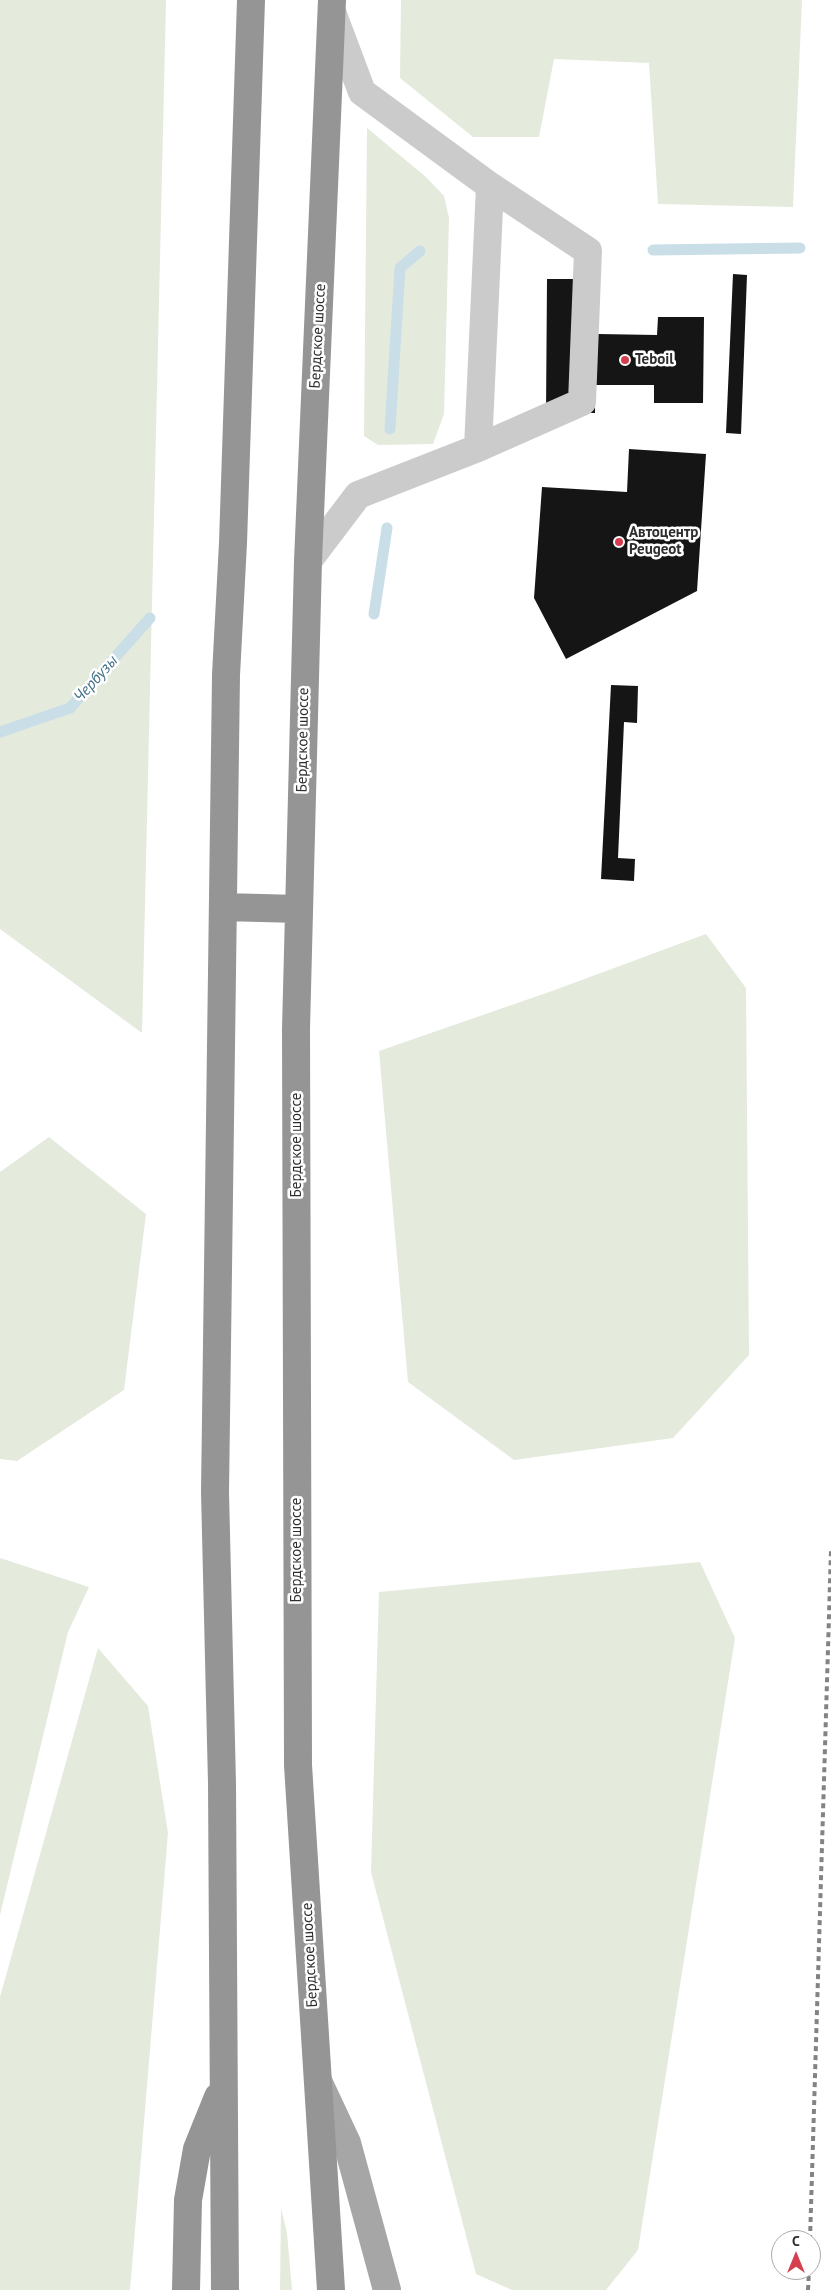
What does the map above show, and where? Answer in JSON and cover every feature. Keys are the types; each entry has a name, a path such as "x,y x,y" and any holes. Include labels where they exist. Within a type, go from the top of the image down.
{"highway":[{"path":"225,2290 222,1783 215,1492 226,675 233,543 251,0"},
{"name":"Бердское шоссе","path":"331,2290 298,1765 296,1029 308,561 332,6"},
{"path":"223,908 299,909"},
{"path":"186,2290 188,2200 198,2149 224,2082"}],"main road":[{"path":"318,2081 347,2143 387,2290"}],"lane":[{"path":"308,561 358,495 478,448 582,402 588,251 490,186 362,92 332,6"},
{"path":"478,448 490,186"}],"shaded area":[{"path":"0,0 166,0 142,1033 0,929"},
{"path":"401,0 802,0 793,207 658,204 649,63 554,59 539,137 473,137 400,78"},
{"path":"367,128 426,177 444,196 449,218 444,414 433,444 378,445 364,436"},
{"path":"706,934 746,988 749,1355 673,1438 514,1460 408,1382 379,1051 552,991"},
{"path":"49,1137 146,1214 124,1390 17,1461 0,1459 0,1172"},
{"path":"0,1558 89,1587 68,1632 0,1915"},
{"path":"700,1562 735,1638 638,2250 606,2290 512,2290 476,2274 371,1872 379,1592"},
{"path":"98,1648 148,1706 168,1833 130,2290 0,2290 0,1997"},
{"path":"281,2208 287,2233 292,2290 280,2290"}],"building":[{"path":"733,274 747,275 741,434 726,433"},
{"name":"Teboil","path":"547,279 598,279 598,334 657,335 658,317 704,317 703,403 654,403 654,385 595,385 595,413 546,413"},
{"name":"Автоцентр Peugeot","path":"629,449 706,454 697,591 566,659 534,598 542,487 627,492"},
{"path":"611,685 638,686 637,723 624,722 618,858 635,859 634,881 601,879"}],"waterway":[{"path":"653,250 800,248"},
{"path":"390,429 400,268 420,251"},
{"path":"374,614 387,528"},
{"name":"Чербузы","path":"0,732 70,708 150,618"}],"railway":[{"path":"810,2230 831,1550"},
{"path":"808,2280 808,2290"}],"place":[{"name":"Teboil","path":"625,360"},
{"name":"Автоцентр Peugeot","path":"619,542"}]}
